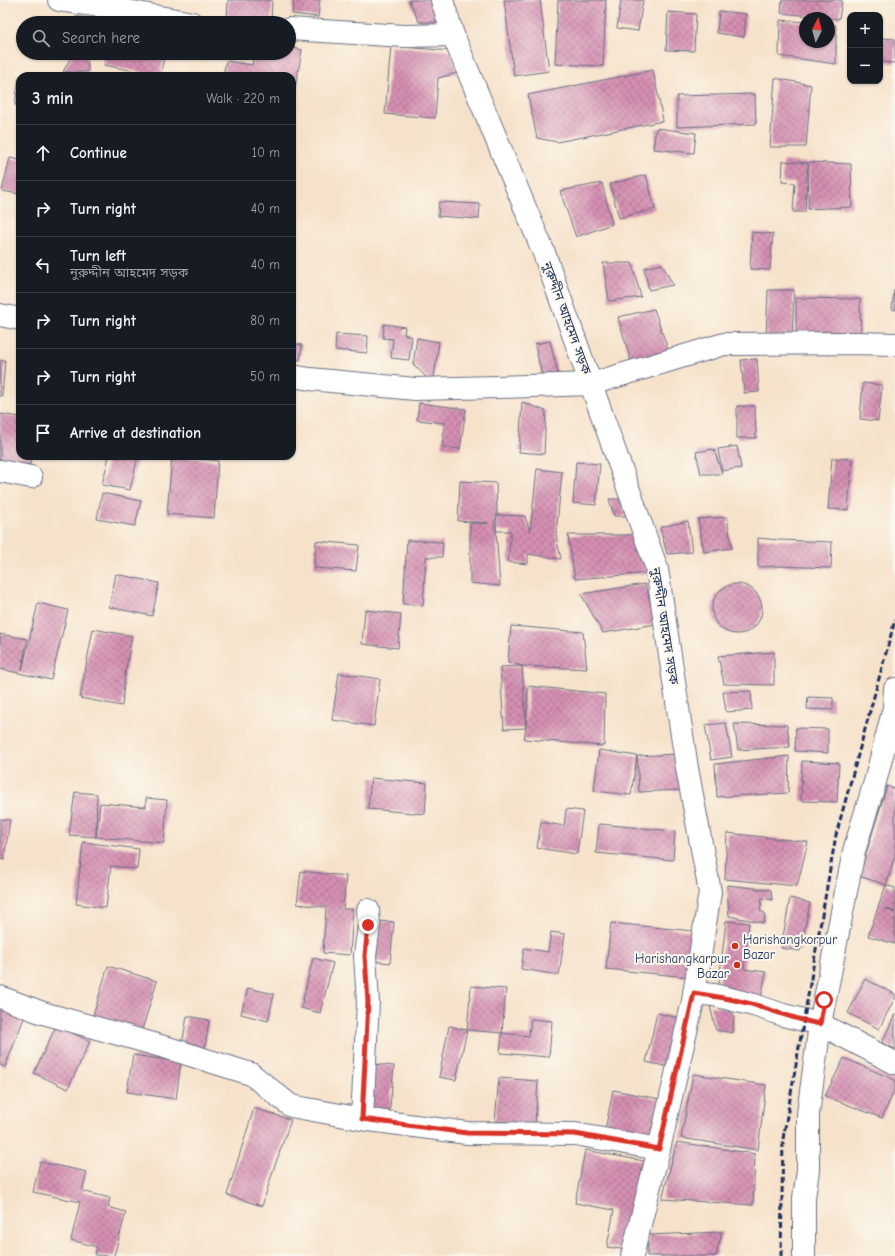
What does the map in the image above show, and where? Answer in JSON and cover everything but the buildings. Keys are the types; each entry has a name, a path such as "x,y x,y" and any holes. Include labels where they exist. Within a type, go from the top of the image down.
{"street":[{"path":"59,0 154,16"},
{"name":"নুরুদ্দীন আহমেদ সড়ক","path":"442,0 453,35 544,253 657,568 687,768 710,892 694,993 659,1149 632,1256"},
{"path":"296,29 404,36 453,35"},
{"path":"0,315 16,318"},
{"path":"296,377 415,389 591,384 724,344 855,342 895,344"},
{"path":"0,471 32,477"},
{"path":"804,1256 804,1198 808,1170 808,1114 820,1024 854,851 875,782 894,708 895,689"},
{"path":"362,1119 368,1002 365,956 368,910"},
{"path":"694,993 754,1005 783,1015 820,1024 895,1063"},
{"path":"0,997 43,1013 168,1048 251,1074 291,1106 362,1119 467,1133 575,1134 659,1149"}],"railway":[{"path":"781,1256 783,1139 836,835 895,620"}],"place":[{"name":"Harishangkorpur Bazar","path":"735,946"},
{"name":"Harishangkarpur Bazar","path":"737,965"}],"route":[{"path":"368,925 365,956 368,1002 362,1119 467,1133 575,1134 659,1149 694,993 754,1005 783,1015 820,1024 824,1000"}]}
